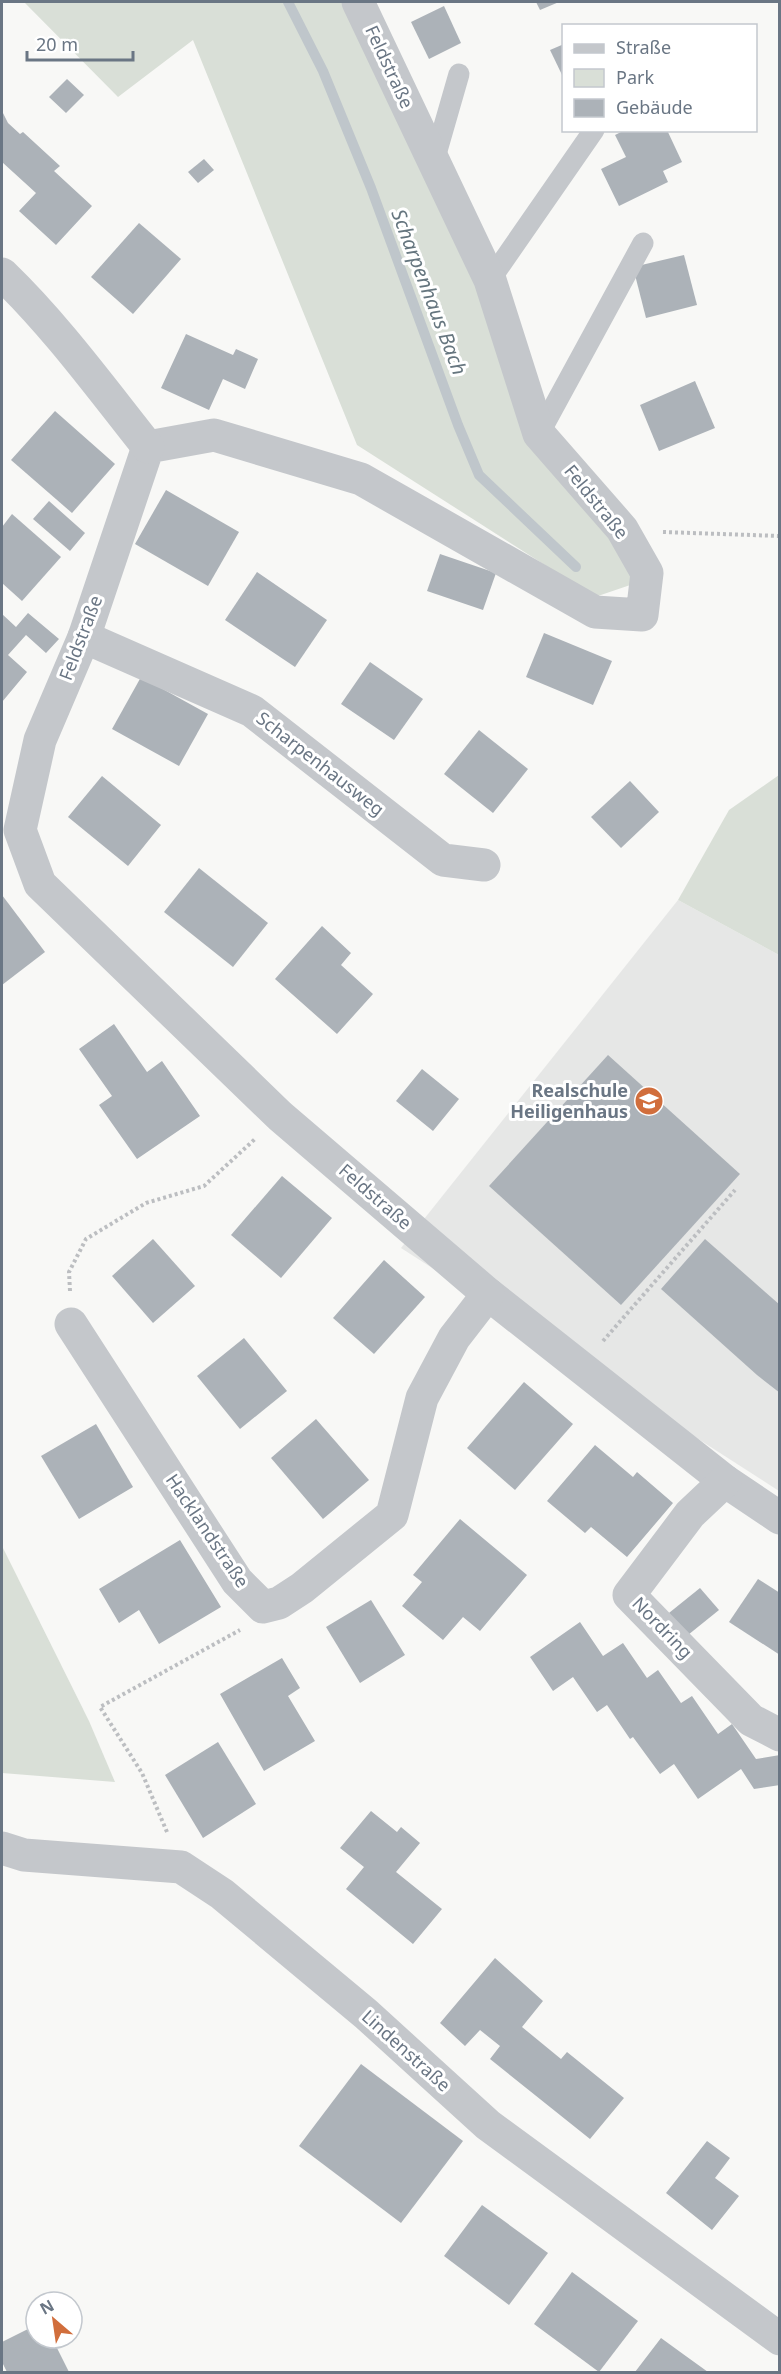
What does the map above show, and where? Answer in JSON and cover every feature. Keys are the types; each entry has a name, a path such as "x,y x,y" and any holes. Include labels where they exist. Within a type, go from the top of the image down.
{"street":[{"name":"Feldstraße","path":"367,8 489,280 539,434 622,529 646,573 642,615 595,612 361,479 214,435 148,447 84,637 40,740 11,835 40,884 280,1116 488,1294 725,1481 780,1518"},
{"path":"2,274 83,364 148,447"},
{"name":"Scharpenhausweg","path":"84,637 252,711 443,860 484,865"},
{"path":"263,1607 279,1603 302,1588 392,1515 422,1398 454,1338 488,1294"},
{"name":"Hacklandstraße","path":"72,1324 237,1581 263,1607"},
{"name":"Nordring","path":"725,1481 690,1515 629,1595 751,1720 780,1735"},
{"path":"2,1848 24,1855 181,1866"},
{"name":"Lindenstraße","path":"181,1866 222,1894 366,2014 488,2125 780,2339"}],"lane":[{"path":"434,161 459,74"},
{"path":"489,280 593,132"},
{"path":"539,434 643,243"}],"path":[{"path":"622,529 780,536"},
{"path":"72,1324 69,1272 86,1239 146,1203 204,1186 280,1116"},
{"path":"603,1341 735,1190"},
{"path":"181,1866 142,1773 100,1707 250,1625 263,1607"}],"shaded area":[{"name":"Realschule Heiligenhaus","path":"678,900 779,955 779,1491 401,1248"}],"green space":[{"path":"24,2 361,2 539,433 642,581 595,597 357,445 193,40 118,97"},
{"path":"779,775 779,955 678,900 729,810"},
{"path":"2,1546 89,1721 115,1782 2,1773"}],"building":[{"path":"536,2 559,2 540,10"},
{"path":"444,6 461,43 429,59 411,22"},
{"path":"562,45 562,75 550,50"},
{"path":"67,79 84,95 66,113 49,97"},
{"path":"2,111 8,123 20,134 23,132 60,166 54,171 92,206 56,245 19,211 36,193 2,162"},
{"path":"621,132 668,132 682,162 663,171 668,182 619,206 601,169 626,157 615,135"},
{"path":"204,159 214,170 198,183 188,172"},
{"path":"139,223 181,259 133,314 91,277"},
{"path":"684,255 697,305 646,318 633,267"},
{"path":"186,334 233,355 236,349 258,359 245,389 223,379 209,410 161,388"},
{"path":"695,381 715,428 659,451 640,405"},
{"path":"55,411 115,464 72,513 11,460"},
{"path":"166,490 239,532 208,586 135,544"},
{"path":"49,501 85,533 70,551 33,519"},
{"path":"12,514 61,557 22,601 2,583 2,527"},
{"path":"440,554 496,573 483,610 427,591"},
{"path":"257,572 327,620 295,667 225,620"},
{"path":"28,613 59,639 46,653 26,635 8,655 27,672 2,702 2,614 16,627"},
{"path":"544,633 612,661 593,705 526,677"},
{"path":"370,662 423,699 394,740 341,704"},
{"path":"141,677 208,714 179,766 112,729"},
{"path":"479,730 528,769 493,813 444,774"},
{"path":"102,776 161,825 128,866 68,817"},
{"path":"630,781 659,812 621,848 591,817"},
{"path":"199,868 268,923 233,967 164,912"},
{"path":"2,895 45,952 2,985"},
{"path":"322,926 351,953 341,965 373,994 337,1034 275,979"},
{"path":"114,1024 147,1072 162,1061 200,1116 137,1159 99,1105 112,1096 79,1049"},
{"path":"608,1055 740,1174 621,1305 489,1186"},
{"path":"422,1069 459,1099 433,1131 396,1101"},
{"path":"282,1176 332,1218 281,1278 231,1235"},
{"path":"153,1239 195,1286 153,1323 112,1276"},
{"path":"705,1239 780,1305 780,1393 661,1289"},
{"path":"384,1260 425,1297 374,1354 333,1318"},
{"path":"244,1338 287,1391 240,1429 197,1376"},
{"path":"524,1382 573,1424 515,1490 467,1448"},
{"path":"316,1419 369,1480 323,1519 271,1458"},
{"path":"96,1424 133,1487 79,1519 41,1456"},
{"path":"595,1445 633,1477 637,1472 673,1503 627,1557 591,1527 585,1533 547,1501"},
{"path":"460,1519 527,1575 480,1631 463,1617 443,1640 402,1606 422,1582 413,1575"},
{"path":"180,1540 221,1607 159,1644 139,1610 119,1623 99,1589"},
{"path":"758,1579 780,1593 780,1655 729,1622"},
{"path":"700,1588 719,1610 683,1639 664,1617"},
{"path":"371,1600 405,1655 360,1683 326,1627"},
{"path":"580,1622 603,1656 623,1643 647,1678 658,1670 681,1703 692,1696 718,1734 732,1724 756,1759 780,1755 780,1785 754,1789 741,1769 698,1799 674,1764 660,1774 633,1737 630,1739 607,1705 597,1712 573,1677 553,1691 530,1657"},
{"path":"282,1658 300,1688 288,1696 315,1741 264,1771 220,1694"},
{"path":"218,1742 256,1804 203,1838 165,1775"},
{"path":"371,1811 397,1832 401,1827 420,1843 396,1872 442,1909 413,1944 346,1889 364,1867 340,1848"},
{"path":"495,1958 543,2001 522,2027 561,2059 567,2052 624,2098 590,2139 490,2059 500,2046 480,2030 465,2046 440,2023"},
{"path":"361,2064 463,2141 401,2223 299,2146"},
{"path":"707,2141 730,2158 715,2178 739,2196 712,2230 666,2193"},
{"path":"482,2205 548,2253 509,2305 444,2256"},
{"path":"572,2272 638,2321 599,2372 534,2324"},
{"path":"24,2331 24,2350 58,2350 69,2372 7,2372 2,2362 2,2342"},
{"path":"661,2338 683,2354 708,2372 635,2372"}],"waterway":[{"name":"Scharpenhaus Bach","path":"288,2 323,71 371,188 458,425 479,475 576,567"}],"place":[{"name":"Realschule Heiligenhaus","path":"649,1101"}]}
